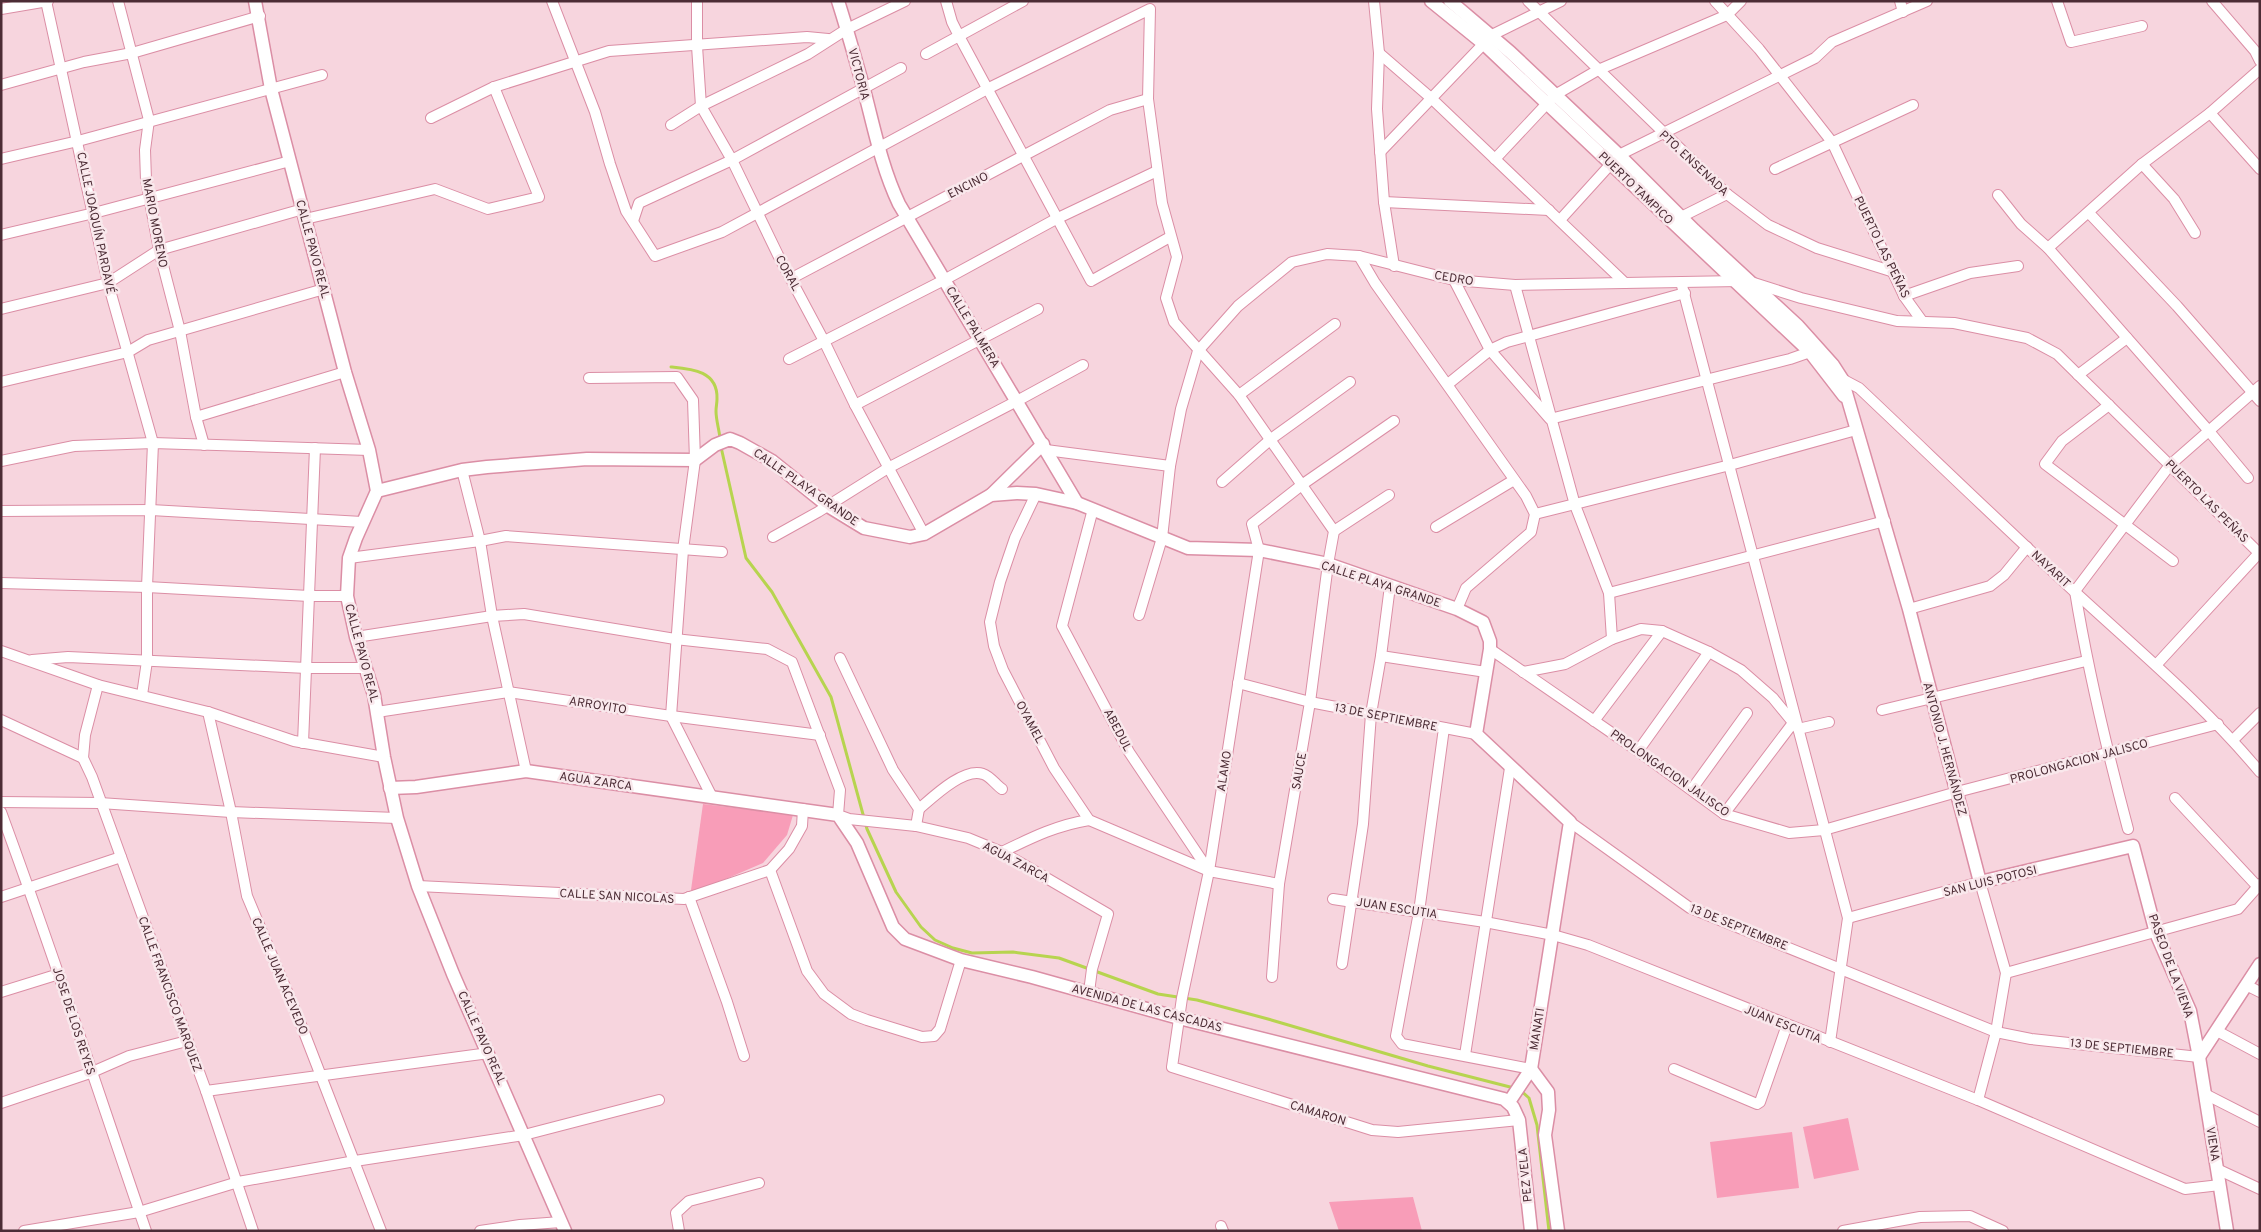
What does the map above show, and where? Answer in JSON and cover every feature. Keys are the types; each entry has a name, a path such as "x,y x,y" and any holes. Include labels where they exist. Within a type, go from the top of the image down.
{"street":[{"path":"1,10 47,1"},
{"name":"CALLE JOAQUÍN PARDAVÉ","path":"47,1 108,282 153,443 147,587 147,662 142,696"},
{"name":"MARIO MORENO","path":"118,1 149,120 145,166 150,199 159,250 180,331 196,417 204,445"},
{"name":"CALLE PAVO REAL","path":"256,1 271,90 346,372 369,450 377,491 362,522 350,558 347,596 356,637 377,712 397,818 418,886 453,974 563,1226"},
{"path":"552,1 574,62 595,112 620,194 633,222 655,256 722,232 989,88 1150,9 1148,100 1162,203 1177,257 1166,298 1174,322 1239,395 1303,484 1334,531 1389,495"},
{"name":"CORAL","path":"697,1 697,46 701,106 732,160 855,405 924,534"},
{"name":"VICTORIA","path":"838,1 863,87 877,148"},
{"path":"672,125 701,106 808,54 847,29 905,1"},
{"path":"946,1 952,22 959,36 989,88 1056,219 1091,281 1170,237"},
{"path":"926,54 1023,1"},
{"path":"1374,1 1379,53 1377,109 1380,152 1384,202 1394,266"},
{"name":"PUERTO TAMPICO","path":"1431,1 1488,39"},
{"name":"PUERTO TAMPICO","path":"1450,1 1615,160 1734,281 1838,381"},
{"name":"PTO. ENSENADA","path":"1528,1 1727,194 1768,225 1817,248 1894,272"},
{"path":"1380,152 1488,39 1562,1"},
{"name":"PUERTO LAS PEÑAS","path":"1715,1 1759,49 1832,142 1904,296 1922,321 1954,323 2027,338 2057,354 2259,553"},
{"path":"1495,160 1551,99 1598,70 1727,15 1741,1"},
{"path":"1560,220 1615,160 1662,133 1815,58 1832,42 1901,6 1927,1"},
{"path":"2057,1 2070,42 2142,26"},
{"path":"2212,1 2254,51 2260,61"},
{"path":"1,84 84,62 132,54 260,16"},
{"path":"431,118 494,87 609,52 635,48 697,46 807,37 828,40"},
{"path":"1379,53 1431,98 1625,283"},
{"path":"633,222 639,203 732,160 901,68"},
{"path":"2048,248 2142,164 2210,113 2260,69"},
{"path":"1,159 271,90 322,75"},
{"path":"1,309 108,282 159,250 304,214 435,189 488,209 539,197 494,87"},
{"name":"ENCINO","path":"792,278 1110,110 1148,100"},
{"path":"1775,169 1913,105"},
{"path":"2210,113 2260,169"},
{"name":"CALLE PALMERA","path":"877,148 889,183 906,218 1077,503"},
{"name":"PUERTO TAMPICO","path":"1615,160 1798,326 1833,365 1838,381"},
{"path":"1,235 94,214 290,161"},
{"path":"2142,164 2174,199 2195,233"},
{"path":"789,359 944,280 1056,219 1157,171"},
{"path":"1680,217 1727,194"},
{"path":"1998,195 2021,224 2048,248 2248,478"},
{"path":"1384,202 1549,210"},
{"path":"2089,213 2256,390 2260,401"},
{"name":"CEDRO","path":"1139,615 1162,538 1170,466 1181,409 1198,351 1238,306 1292,262 1327,254 1359,256 1454,280 1515,285 1748,281 1801,298 1875,316 1897,321 1922,321"},
{"path":"1359,256 1375,283 1448,384 1535,514 1531,532 1466,588 1457,609"},
{"path":"1904,296 1970,273 2018,266"},
{"path":"1454,280 1490,350 1550,419"},
{"path":"1682,282 1754,554 1796,726 1848,918 1830,1042"},
{"path":"1515,285 1574,505 1609,594 1612,639"},
{"path":"1,382 128,352 148,340 324,288"},
{"path":"1448,384 1490,350 1528,335 1685,293"},
{"path":"855,405 981,341 1038,309"},
{"path":"1239,395 1335,324"},
{"path":"2078,375 2127,338"},
{"path":"1550,419 1790,359 1810,352"},
{"path":"772,537 828,506 888,468 1083,365"},
{"path":"196,417 346,372"},
{"path":"588,378 677,377 693,400 695,460 683,550 675,639 671,716 712,797"},
{"name":"ANTONIO J. HERNÁNDEZ","path":"1838,381 1847,400 1885,521 1980,882 2006,973 1996,1032 1978,1100"},
{"name":"NAYARIT","path":"1838,381 1858,388 2074,592 2157,664 2218,724 2260,772"},
{"path":"1222,482 1271,439 1350,382"},
{"path":"2128,829 2086,661 2074,592 2170,464 2256,390"},
{"path":"2109,405 2062,441 2045,464 2173,561"},
{"path":"1303,484 1394,421"},
{"path":"1535,514 1730,465 1856,430"},
{"name":"CALLE PLAYA GRANDE","path":"695,460 715,445 730,439 772,462 828,506 864,528 910,537 924,534 991,495 1045,447"},
{"path":"1,461 74,446 153,443 369,450"},
{"path":"1045,447 1170,466"},
{"path":"303,743 315,448"},
{"path":"377,491 462,470 586,459 695,460"},
{"path":"462,470 480,541 492,616 526,771"},
{"path":"1436,526 1514,480"},
{"name":"ALAMO","path":"1180,1018 1209,871 1258,550 1252,524 1303,484"},
{"name":"CALLE PLAYA GRANDE","path":"991,495 1036,494 1077,503 1188,548 1258,550 1328,564 1457,609 1483,622 1490,641 1476,734"},
{"name":"OYAMEL","path":"1036,494 1015,538 1000,582 990,622 994,646 1022,708 1050,760 1089,820"},
{"name":"ABEDUL","path":"1093,509 1062,626 1129,752 1209,871"},
{"path":"1,511 151,510 362,522"},
{"path":"1609,594 1754,554 1885,521"},
{"name":"SAUCE","path":"1272,977 1280,884 1310,702 1334,531"},
{"path":"350,558 506,536 722,552"},
{"path":"1909,609 1990,586 2004,575 2027,547"},
{"path":"2157,664 2259,553"},
{"path":"1,583 347,596"},
{"path":"1342,964 1353,901 1363,824 1371,714 1390,586"},
{"path":"356,637 492,616 524,614 675,639 767,649 792,662 840,790 843,817"},
{"path":"1523,672 1565,664 1612,639 1641,629 1662,631 1709,652 1741,670 1773,698 1796,726"},
{"path":"1594,721 1662,631"},
{"name":"PROLONGACION JALISCO","path":"1490,650 1638,751 1724,814 1789,833 1824,830 1957,792 2218,724"},
{"path":"1,651 98,685 208,712 303,743 384,756"},
{"path":"1638,751 1709,652"},
{"path":"1381,656 1486,672"},
{"path":"27,660 68,657 307,668 366,668"},
{"path":"840,658 893,770 920,808"},
{"path":"1882,710 2086,661"},
{"name":"13 DE SEPTIEMBRE","path":"1238,683 1310,702 1476,734 1510,768 1570,822 1690,908 1996,1032 2031,1039 2199,1057"},
{"path":"1,720 83,758 85,735 98,685"},
{"name":"ARROYITO","path":"377,712 508,692 671,716 820,735"},
{"name":"CALLE JUAN ACEVEDO","path":"208,712 231,812 247,896 382,1231"},
{"path":"1692,789 1746,713"},
{"path":"2233,740 2260,713"},
{"path":"1724,814 1796,726 1829,722"},
{"path":"1444,728 1419,912 1396,1036 1402,1044 1531,1069 1548,1092 1549,1110 1546,1135 1558,1231"},
{"name":"CALLE FRANCISCO MARQUEZ","path":"83,758 92,777 206,1091 253,1231"},
{"path":"1465,1056 1510,768"},
{"name":"AGUA ZARCA","path":"390,788 416,787 526,771 803,809 871,822 916,826 968,838 1002,852 1108,914 1092,969 1089,992"},
{"path":"916,826 920,808 949,784 971,773 984,774 1002,789"},
{"path":"2006,973 2238,909 2259,886 2175,798"},
{"path":"1,802 100,803 231,812 397,818"},
{"name":"CALLE SAN NICOLAS","path":"418,886 684,899 770,870 789,849 802,826 803,809"},
{"name":"JOSE DE LOS REYES","path":"1,812 59,974 90,1073 146,1231"},
{"name":"AVENIDA DE LAS CASCADAS","path":"843,817 858,843 893,927 905,939 961,960 1089,992 1180,1018 1494,1096 1509,1102"},
{"path":"1002,852 1042,832 1070,823 1089,820 1209,871 1280,884"},
{"name":"MANATI","path":"1531,1069 1570,822"},
{"name":"SAN LUIS POTOSI","path":"1848,918 1980,882 2133,846"},
{"name":"PASEO DE LA VIENA","path":"2133,846 2156,933 2190,1011 2199,1057"},
{"path":"1,897 121,857"},
{"path":"770,870 807,971 824,994 851,1014 922,1037 934,1036 940,1029 961,960"},
{"path":"689,897 727,1002 744,1056"},
{"name":"JUAN ESCUTIA","path":"1334,899 1485,922 1553,935 1588,946 1978,1100 2185,1189 2220,1185"},
{"path":"2199,1057 2260,964"},
{"path":"1,992 59,974"},
{"path":"2246,985 2260,992"},
{"name":"CAMARON","path":"1180,1018 1172,1067 1372,1130 1398,1132 1519,1120"},
{"path":"1674,1069 1754,1104 1760,1102 1787,1026"},
{"path":"2217,1031 2260,1054"},
{"path":"1,1103 90,1073 129,1056 188,1041"},
{"path":"206,1091 489,1053"},
{"name":"VIENA","path":"2199,1057 2227,1231"},
{"path":"1519,1120 1509,1102 1531,1069"},
{"path":"2205,1094 2260,1122"},
{"path":"24,1231 139,1212 238,1182 355,1160 524,1136 659,1100"},
{"name":"PEZ VELA","path":"1519,1120 1531,1231"},
{"path":"2217,1169 2260,1189"},
{"path":"679,1231 676,1213 690,1201 759,1183"},
{"path":"1843,1231 1920,1217 1970,1216 2003,1231"},
{"path":"480,1231 520,1224 563,1226"}],"shaded area":[{"path":"703,804 793,815 787,835 763,863 698,891 691,890"},
{"path":"1848,1118 1859,1170 1814,1179 1803,1127"},
{"path":"1792,1132 1799,1188 1717,1198 1710,1142"},
{"path":"1413,1197 1422,1231 1339,1231 1329,1202"}],"waterway":[{"path":"671,367 702,373 713,382 716,390 716,414 720,438"},
{"path":"721,447 746,558 772,592 831,697 867,829 896,892 921,927 935,940 953,948 972,953 1013,952 1059,958 1158,994 1197,1000 1428,1066 1514,1088"},
{"path":"1520,1090 1529,1098 1537,1125 1549,1231"}]}
